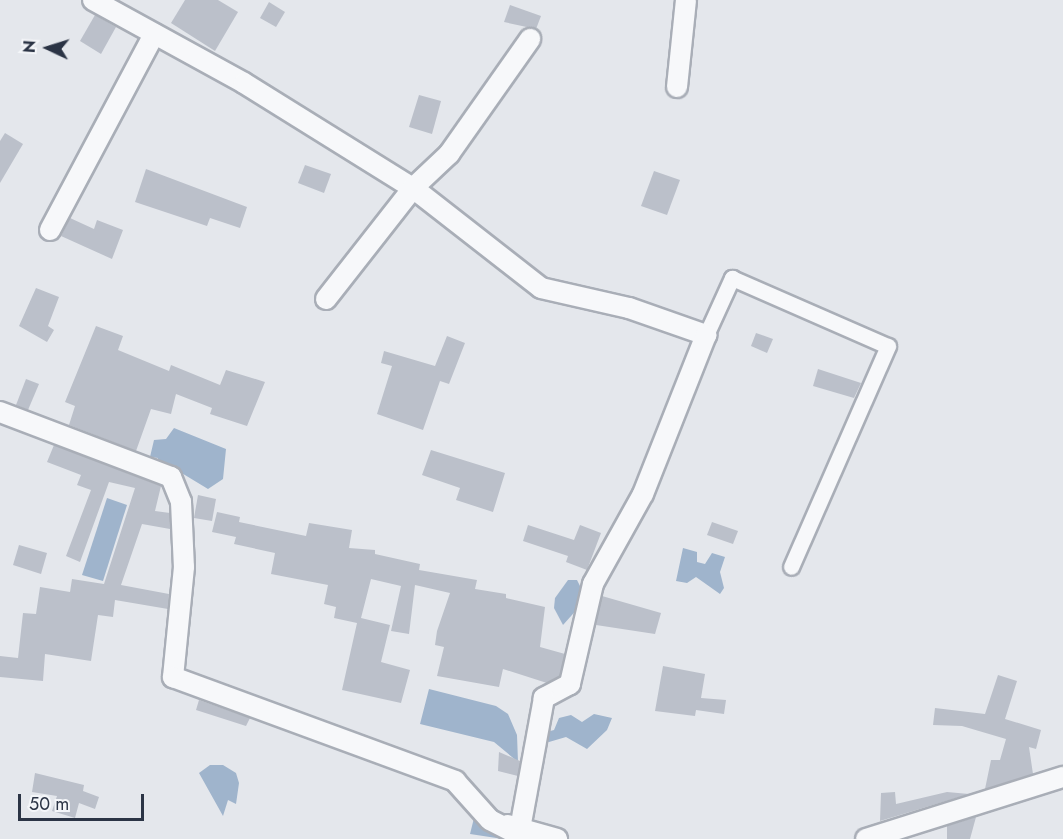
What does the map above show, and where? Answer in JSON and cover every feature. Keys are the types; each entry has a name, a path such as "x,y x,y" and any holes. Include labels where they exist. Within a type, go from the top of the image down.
{"street":[{"path":"93,0 243,83 413,188 541,288 629,308 706,335"},
{"path":"677,87 687,0"},
{"path":"50,230 154,34"},
{"path":"326,299 413,188 449,154 530,39"},
{"path":"519,834 544,698 570,684 593,584 643,494 706,335 732,278 888,346 791,567"},
{"path":"0,412 171,477 181,502 184,567 173,677 455,781 490,820 519,834 557,839"},
{"path":"879,837 1063,777"}],"water":[{"path":"174,428 226,449 223,479 208,489 175,469 157,466 158,458 150,457 154,440 166,439"},
{"path":"107,498 127,505 103,581 82,575"},
{"path":"683,548 697,552 697,562 705,564 712,553 725,557 720,572 724,588 720,594 696,577 687,583 676,581"},
{"path":"568,580 577,580 583,592 580,606 563,625 554,608 555,598"},
{"path":"429,689 496,706 508,714 517,735 518,762 494,742 420,724"},
{"path":"594,714 612,718 607,730 587,749 566,737 549,742 541,739 543,733 554,730 559,718 571,715 582,722"},
{"path":"210,765 223,765 236,773 239,783 236,804 228,800 223,816 199,773"},
{"path":"474,818 503,839 470,834"}],"building":[{"path":"185,0 218,0 238,12 215,51 171,23"},
{"path":"269,2 285,12 276,27 260,18"},
{"path":"510,5 541,16 536,29 504,22"},
{"path":"95,15 116,27 101,54 80,41"},
{"path":"419,95 441,101 432,134 409,127"},
{"path":"5,133 23,144 0,183 0,141"},
{"path":"305,165 331,174 324,193 298,183"},
{"path":"146,169 247,207 240,228 210,218 207,226 135,202"},
{"path":"654,171 680,180 667,215 641,206"},
{"path":"70,218 94,229 97,220 123,230 112,259 61,236"},
{"path":"36,288 59,297 48,326 54,330 47,342 19,326"},
{"path":"96,326 123,336 118,350 169,371 171,365 220,385 226,370 265,382 247,426 210,414 212,408 176,394 171,414 151,409 136,451 69,425 75,406 65,402"},
{"path":"756,333 773,339 767,353 751,346"},
{"path":"447,336 465,343 449,384 440,381 423,430 377,414 392,366 381,363 384,351 435,366"},
{"path":"818,369 861,383 854,398 813,386"},
{"path":"26,379 39,384 28,410 16,405"},
{"path":"54,445 161,486 155,511 170,513 170,529 142,524 121,585 169,594 168,609 115,600 113,617 98,615 91,661 45,654 43,681 0,677 0,656 18,658 23,613 36,614 40,587 70,592 72,579 104,584 135,488 109,482 80,562 66,556 91,490 77,485 81,475 47,462"},
{"path":"431,450 505,473 493,512 456,500 460,488 422,475"},
{"path":"198,495 216,499 212,521 194,518"},
{"path":"217,512 240,517 239,522 306,536 309,523 352,530 349,548 375,550 375,554 420,564 419,570 477,580 475,589 506,594 506,598 545,607 540,647 565,654 560,676 547,683 503,669 499,687 437,676 444,647 435,645 437,631 450,593 415,585 409,634 391,631 401,586 371,579 361,618 390,625 381,662 410,670 401,703 342,690 357,623 334,618 336,607 324,604 328,585 271,574 275,553 234,544 236,537 212,532"},
{"path":"712,522 738,531 733,544 707,535"},
{"path":"528,525 574,540 580,525 601,533 587,570 566,562 568,556 523,541"},
{"path":"19,545 47,553 41,574 13,565"},
{"path":"602,596 661,613 655,634 596,625"},
{"path":"663,666 705,674 701,698 726,700 724,714 696,710 695,716 655,711"},
{"path":"998,675 1017,681 1005,719 1041,730 1036,749 1029,747 1033,774 985,789 991,760 1000,760 1006,739 962,726 933,725 935,708 985,714"},
{"path":"199,700 250,718 246,726 196,710"},
{"path":"499,752 520,761 518,776 498,771"},
{"path":"35,773 84,785 83,791 99,797 95,809 79,803 75,818 52,811 57,796 32,792"},
{"path":"895,792 896,804 947,792 969,794 880,821 881,793"},
{"path":"976,817 970,839 947,839 947,826"}]}
